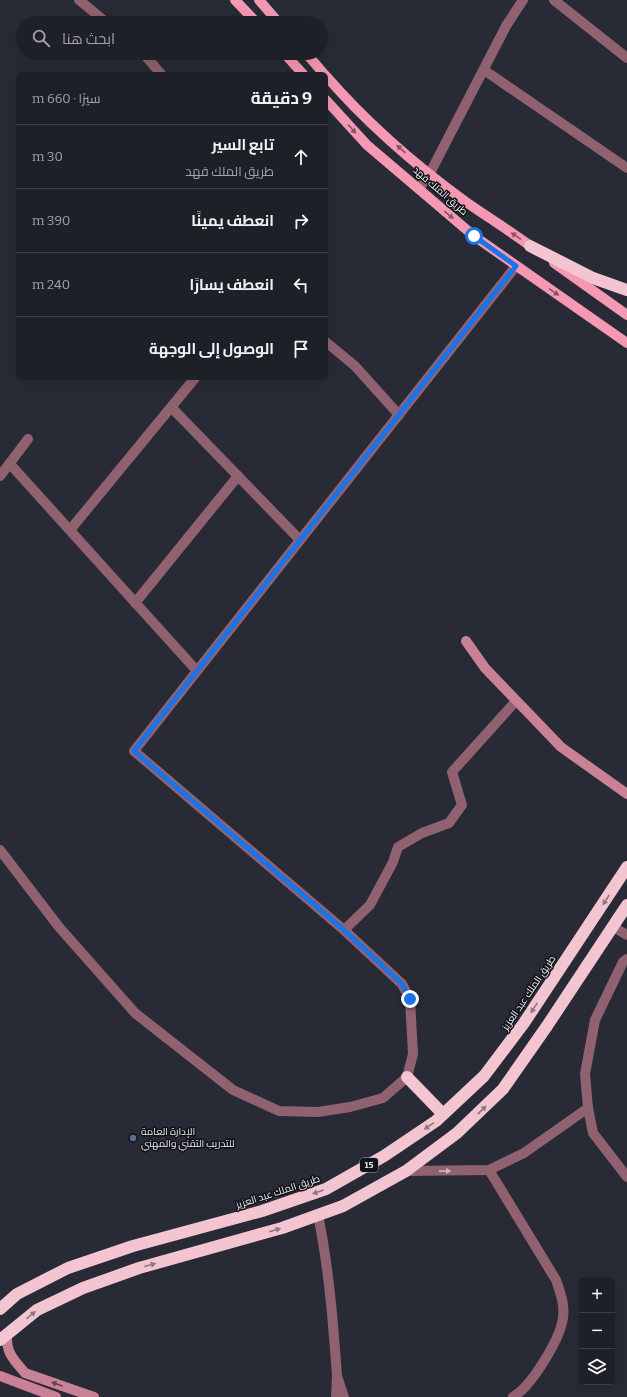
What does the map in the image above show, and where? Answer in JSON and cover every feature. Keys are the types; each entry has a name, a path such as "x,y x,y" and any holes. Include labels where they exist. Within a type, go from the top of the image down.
{"highway":[{"path":"530,246 593,278 627,290"},
{"name":"طريق الملك عبد العزيز","path":"0,1309 17,1294 68,1268 133,1246 262,1211 326,1189 384,1156 436,1121 484,1076 524,1023 627,867"},
{"name":"15","path":"4,1337 37,1310 83,1288 139,1268 282,1228 343,1206 406,1171 457,1133 503,1089 547,1026 627,905"},
{"path":"407,1078 443,1114"}],"main road":[{"path":"235,0 250,16"},
{"path":"259,0 273,16"},
{"path":"290,60 300,72"},
{"name":"طريق الملك فهد","path":"312,60 322,72"},
{"name":"طريق الملك فهد","path":"328,78 375,127 466,202 627,315"},
{"name":"طريق الملك فهد","path":"328,102 367,145 474,236 627,343"}],"street":[{"path":"79,0 98,16"},
{"path":"419,189 430,173 506,26 523,0"},
{"path":"554,0 627,58"},
{"path":"149,60 159,72"},
{"path":"484,70 627,168"},
{"path":"0,850 58,927 135,1014 233,1090 279,1111 318,1112 350,1108 383,1098 407,1078 413,1054 410,999 402,984 344,930 134,751 516,266"},
{"path":"328,344 355,366 399,415"},
{"path":"70,530 193,380"},
{"path":"171,407 300,540"},
{"path":"0,476 28,439"},
{"path":"10,464 197,670"},
{"path":"136,603 238,476"},
{"path":"466,641 484,668 561,747 627,794"},
{"path":"344,930 370,905 393,862 398,847 422,833 449,824 462,805 452,772 516,701"},
{"path":"612,927 627,935"},
{"path":"627,959 623,962 595,1020 585,1074 588,1108 593,1133 627,1177"},
{"path":"406,1171 488,1170 524,1153 588,1108"},
{"path":"488,1170 556,1280 563,1306 562,1323 558,1336 542,1364 524,1388 513,1397"},
{"path":"318,1215 326,1254 332,1299 337,1376 336,1397"},
{"path":"4,1337 8,1351 25,1373 94,1397"},
{"path":"0,1376 56,1397"},
{"path":"337,1376 344,1397"}],"place":[{"name":"الإدارة العامة للتدريب التقني والمهني","path":"133,1138"}],"route":[{"path":"410,999 402,984 344,930 134,751 516,266 474,236"}]}
